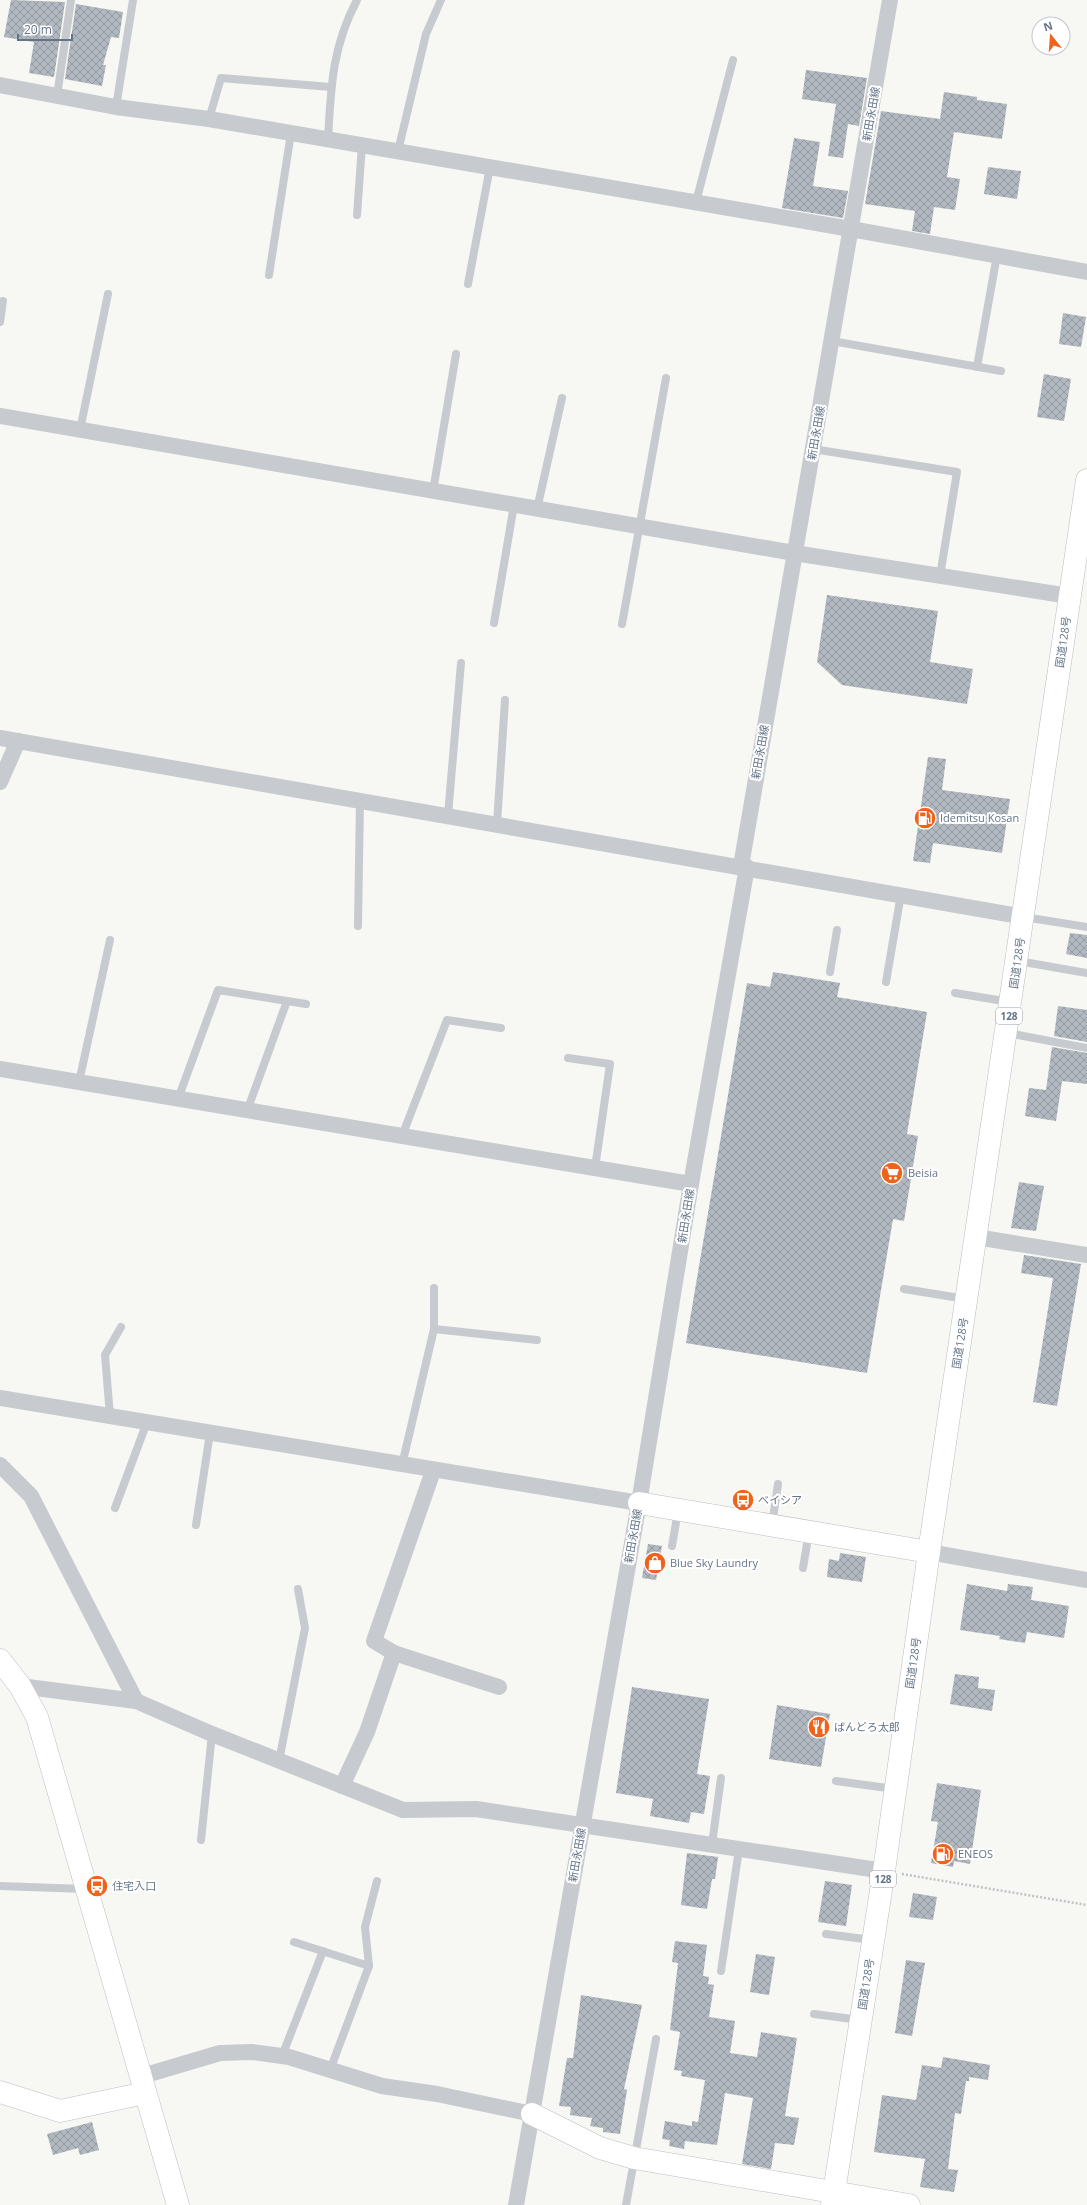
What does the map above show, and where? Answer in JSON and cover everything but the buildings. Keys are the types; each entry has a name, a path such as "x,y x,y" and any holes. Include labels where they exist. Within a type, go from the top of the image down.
{"main road":[{"name":"国道128号","path":"833,2199 884,1871 928,1552 1024,916 1069,596 1087,480"},
{"path":"639,1503 928,1552"},
{"path":"0,1660 20,1686 37,1717 142,2085 178,2205"},
{"path":"0,2092 60,2111 142,2085"},
{"path":"532,2114 600,2148 634,2158 833,2199 909,2205"}],"street":[{"name":"新田永田線","path":"516,2205 639,1503 794,553 890,0"},
{"path":"0,85 116,107 209,119 696,202 1087,272"},
{"path":"0,416 794,553 1069,596"},
{"path":"0,738 744,866 1024,916"},
{"path":"0,782 18,741"},
{"path":"0,1069 691,1184"},
{"path":"976,1237 1087,1255"},
{"path":"0,1398 433,1471 639,1503"},
{"path":"0,1465 31,1496 136,1701"},
{"path":"433,1471 374,1641 394,1653 499,1687"},
{"path":"928,1552 1087,1580"},
{"path":"342,1786 367,1732 394,1653"},
{"path":"20,1686 136,1701 212,1734 403,1810 476,1809 884,1871"},
{"path":"142,2085 220,2054 252,2052 282,2056 382,2086 438,2094 532,2114"}],"lane":[{"path":"57,96 71,0"},
{"path":"116,107 133,0"},
{"path":"328,139 333,69 345,22 357,0"},
{"path":"398,151 426,34 441,0"},
{"path":"696,202 732,60"},
{"path":"209,119 221,78 331,87"},
{"path":"269,275 291,133"},
{"path":"357,215 362,145"},
{"path":"468,284 490,167"},
{"path":"977,367 997,255"},
{"path":"80,430 108,294"},
{"path":"0,322 3,301"},
{"path":"832,341 1001,371"},
{"path":"433,491 456,354"},
{"path":"622,624 666,378"},
{"path":"536,509 562,398"},
{"path":"813,449 957,472 940,576"},
{"path":"494,622 514,505"},
{"path":"448,815 461,663"},
{"path":"497,824 504,700"},
{"path":"358,926 360,800"},
{"path":"886,982 901,894"},
{"path":"1024,916 1087,928"},
{"path":"830,972 837,930"},
{"path":"79,1082 110,940"},
{"path":"1017,961 1087,973"},
{"path":"178,1099 218,990 306,1004"},
{"path":"955,993 1011,1003"},
{"path":"247,1111 287,1002"},
{"path":"402,1136 447,1020 501,1028"},
{"path":"1006,1033 1087,1048"},
{"path":"568,1058 610,1064 595,1168"},
{"path":"402,1465 434,1329 434,1288"},
{"path":"904,1289 967,1299"},
{"path":"110,1416 105,1355 121,1327"},
{"path":"434,1329 537,1340"},
{"path":"115,1508 147,1422"},
{"path":"196,1525 210,1433"},
{"path":"771,1525 778,1484"},
{"path":"672,1546 678,1510"},
{"path":"802,1568 809,1532"},
{"path":"279,1761 305,1628 298,1589"},
{"path":"201,1840 212,1734"},
{"path":"712,1844 721,1778"},
{"path":"836,1781 895,1789"},
{"path":"721,1971 739,1848"},
{"path":"330,2070 369,1966 365,1928 377,1881"},
{"path":"0,1886 86,1889"},
{"path":"826,1934 873,1940"},
{"path":"294,1942 369,1966"},
{"path":"282,2056 323,1951"},
{"path":"814,2014 860,2020"},
{"path":"626,2205 656,2039"}],"path":[{"path":"884,1871 1087,1906"}],"place":[{"name":"Idemitsu Kosan","path":"925,818"},
{"name":"Beisia","path":"892,1173"},
{"name":"ベイシア","path":"743,1500"},
{"name":"Blue Sky Laundry","path":"655,1563"},
{"name":"ばんどろ太郎","path":"819,1727"},
{"name":"ENEOS","path":"943,1854"},
{"name":"住宅入口","path":"97,1886"}]}
